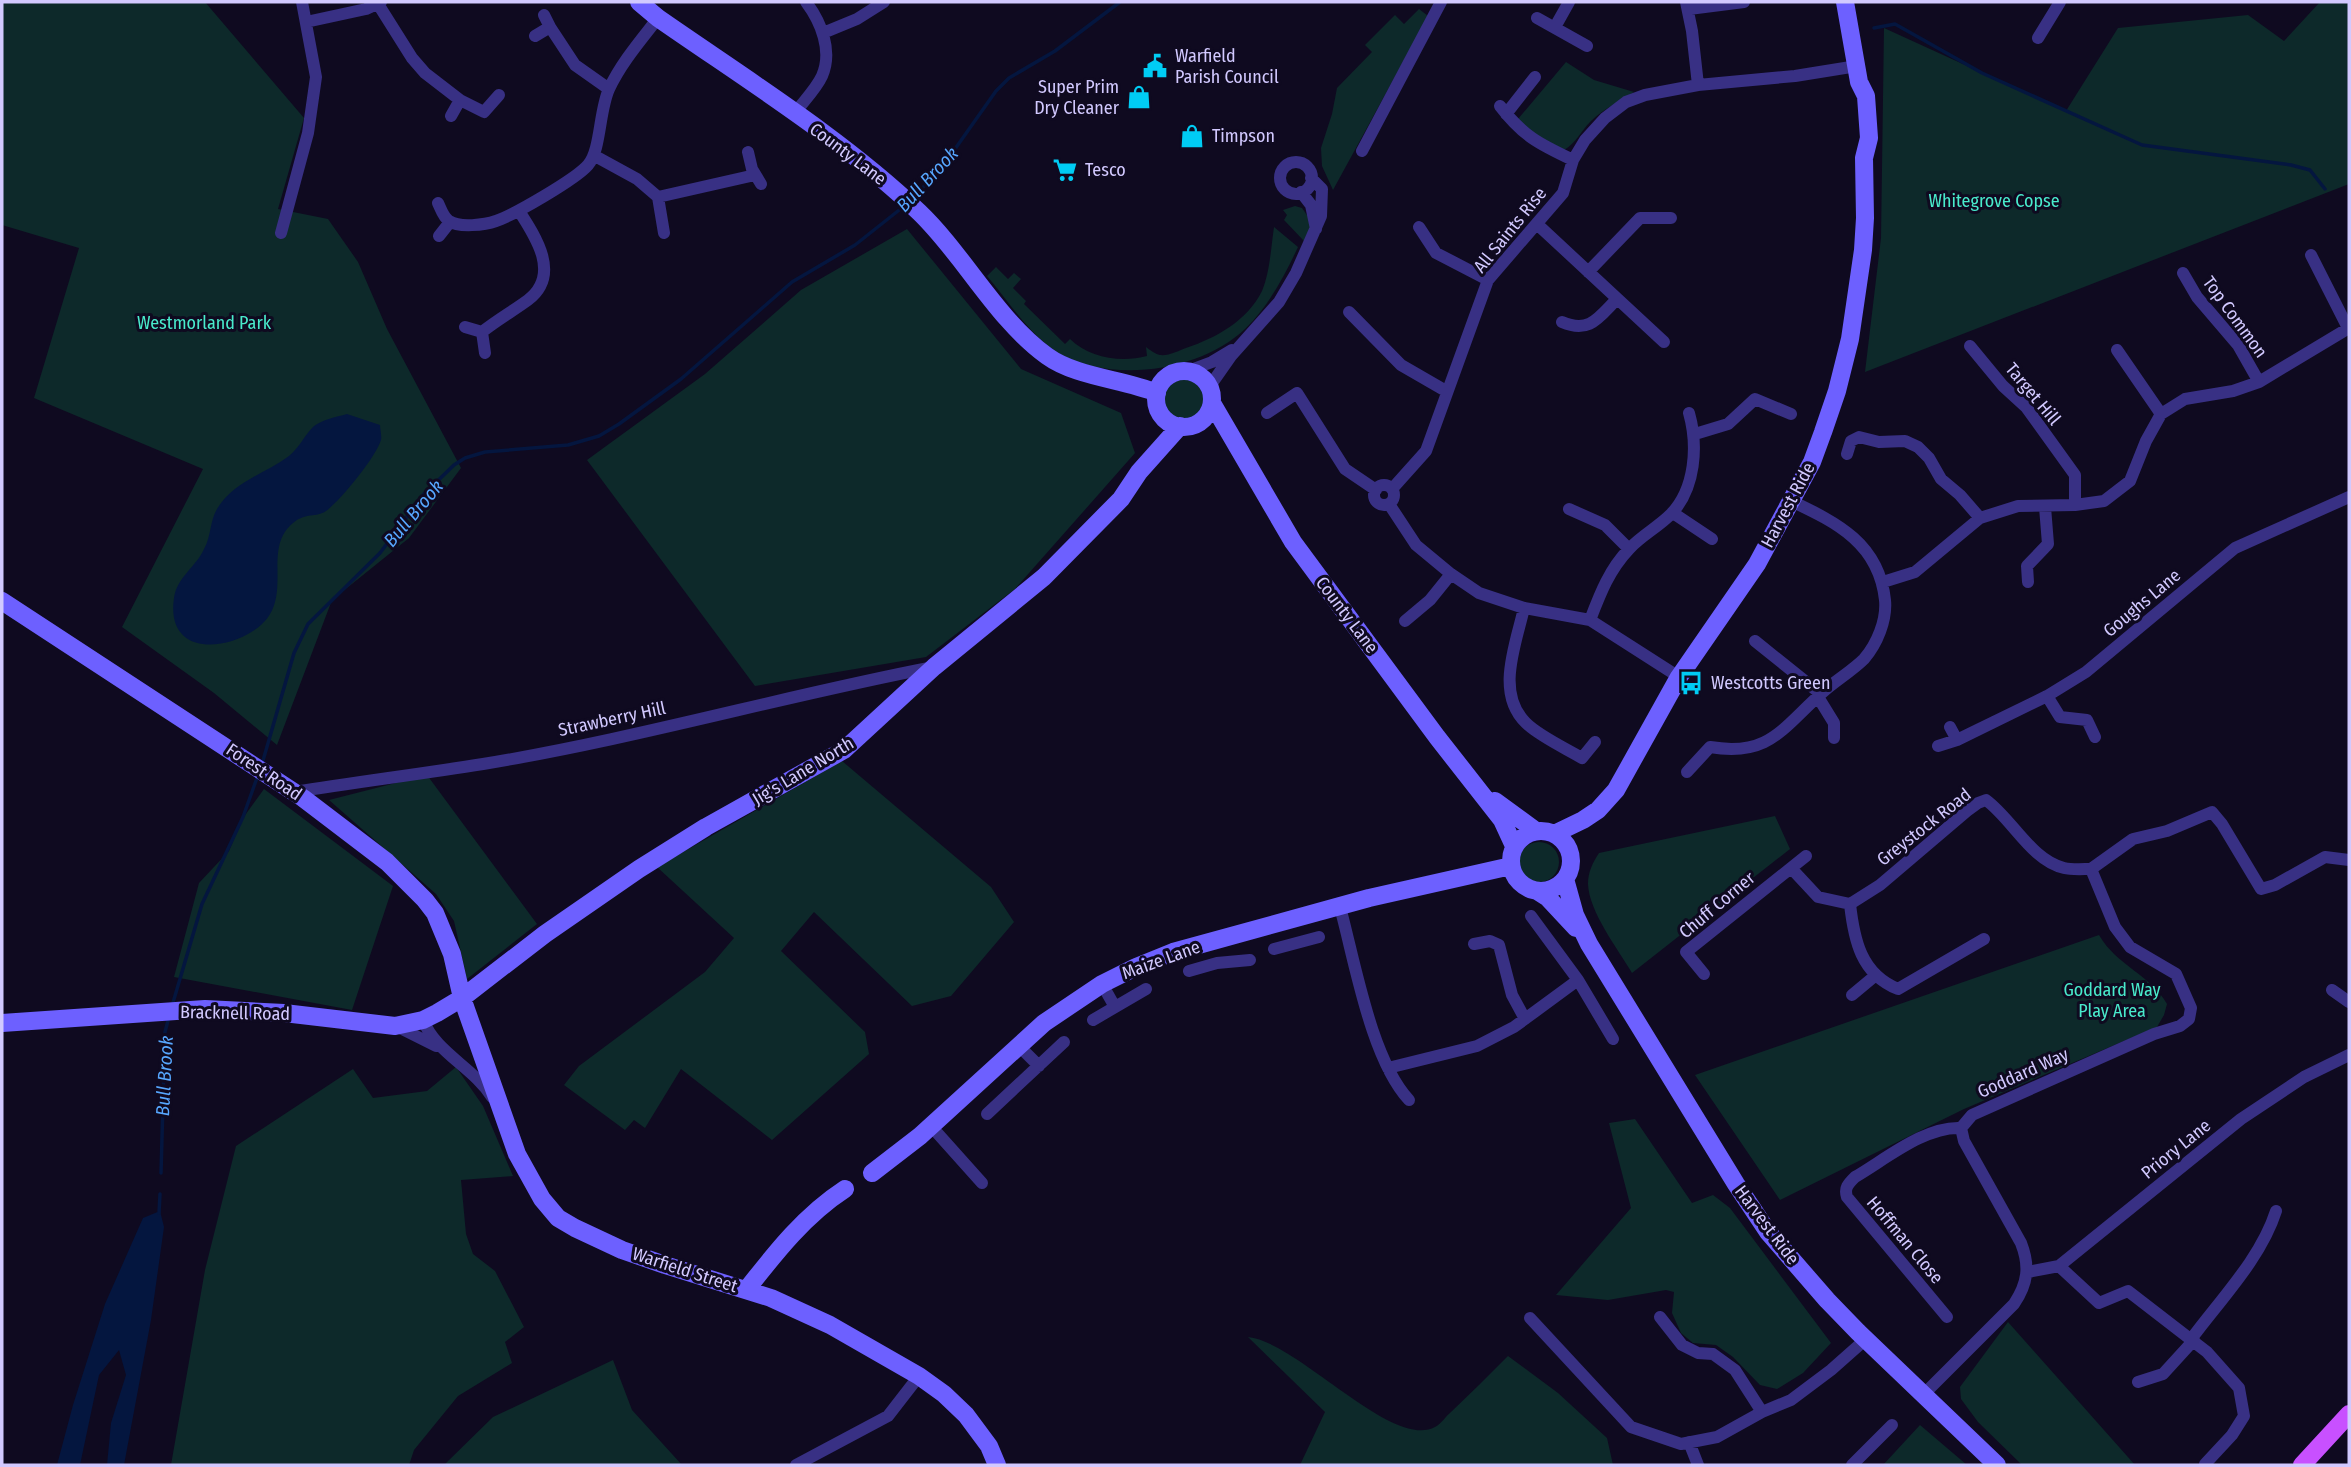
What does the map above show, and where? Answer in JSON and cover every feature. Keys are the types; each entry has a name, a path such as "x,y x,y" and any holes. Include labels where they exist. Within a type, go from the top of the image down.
{"main road":[{"path":"2302,1465 2349,1414"}],"street":[{"path":"281,233 308,133 316,77 302,2"},
{"name":"County Lane","path":"639,2 874,173 921,214 1029,340 1047,356 1069,368 1157,393"},
{"path":"795,113 822,75 826,51 818,18 806,2"},
{"path":"823,33 856,19 884,2"},
{"path":"1362,151 1441,2"},
{"path":"1555,27 1569,2"},
{"path":"1698,85 1687,6 1744,2"},
{"name":"Harvest Ride","path":"1570,853 1598,810 1623,779 1679,677 1756,564 1812,462 1838,391 1850,339 1865,218 1864,158 1858,146 1854,96 1858,74 1844,2"},
{"path":"2038,38 2060,2"},
{"path":"306,22 366,9 379,3 412,58 425,73 460,100 484,112 499,94"},
{"path":"544,15 575,65 609,89"},
{"path":"438,203 442,214 450,222 466,225 495,222 519,211 580,172 595,156 600,115 609,89 631,53 659,18"},
{"path":"1537,18 1587,46"},
{"path":"534,36 551,27"},
{"name":"All Saints Rise","path":"1392,489 1426,451 1488,280 1563,193 1573,160 1585,140 1605,118 1626,102 1645,94 1698,85 1795,76 1858,74"},
{"path":"1535,77 1503,110 1535,142 1573,160"},
{"path":"451,116 460,100"},
{"path":"658,197 706,186 758,180 748,152"},
{"path":"595,156 637,179 658,197 664,233"},
{"path":"1293,162 1299,162 1309,169 1310,184 1301,192 1291,193 1283,188 1280,177 1283,168 1293,162"},
{"path":"1188,425 1208,414 1211,395 1244,342 1279,302 1296,273 1321,216 1322,189 1311,178"},
{"path":"1301,192 1311,205 1316,229"},
{"path":"482,332 531,298 544,276 546,268 539,248 519,211"},
{"path":"1588,272 1640,218 1671,218"},
{"path":"439,236 450,222"},
{"path":"1538,225 1664,342"},
{"path":"1419,227 1436,253 1488,280"},
{"name":"Top Common","path":"2161,414 2185,399 2233,391 2259,382 2348,328 2311,255"},
{"name":"Top Common","path":"2183,272 2197,297 2238,345 2259,382"},
{"path":"1562,322 1575,328 1591,325 1617,299"},
{"path":"1349,312 1401,365 1446,391"},
{"path":"465,327 482,332"},
{"path":"482,332 485,353"},
{"path":"1236,445 1188,425 1167,421 1160,411 1157,393 1167,377 1175,372 1188,371 1212,362 1244,342"},
{"name":"Target Hill","path":"1970,346 2003,386 2026,407 2074,475 2075,505"},
{"path":"1883,582 1915,572 1980,518 2018,506 2045,507 2104,501 2130,481 2146,441 2161,414 2117,350"},
{"path":"1188,371 1198,374 1211,395"},
{"name":"County Lane","path":"1101,376 1167,377"},
{"path":"1267,413 1297,393 1345,469 1376,490"},
{"name":"County Lane","path":"1211,395 1236,445 1293,542 1502,820 1514,846"},
{"path":"1695,434 1728,424 1755,399 1791,414"},
{"name":"Jig's Lane North","path":"462,998 545,934 639,869 706,827 844,750 934,667 1044,577 1121,499 1139,472 1152,443 1160,411"},
{"path":"1590,620 1604,583 1629,549 1673,513 1684,494 1695,460 1695,434 1689,412"},
{"name":"Jig's Lane North","path":"1139,472 1188,425"},
{"path":"1847,454 1851,441 1859,437 1879,442 1905,441 1918,447 1941,479 1960,495 1980,518"},
{"path":"1383,485 1392,489 1394,499 1389,504 1378,503 1374,497 1376,490 1383,485"},
{"name":"Goughs Lane","path":"1938,746 1957,740 2047,696 2086,672 2235,548 2349,496"},
{"path":"1687,772 1710,747 1741,750 1769,742 1819,695 1864,659 1877,639 1886,611 1883,582 1872,559 1855,539 1826,519 1791,501"},
{"path":"1389,504 1416,545 1479,593 1524,608 1590,620 1679,677"},
{"path":"2028,582 2027,566 2048,544 2045,507"},
{"path":"1569,509 1605,525 1629,549"},
{"path":"1673,513 1712,539"},
{"path":"1405,621 1430,600 1451,574"},
{"name":"Forest Road","path":"2,601 294,792 387,862 435,913 452,954 462,998"},
{"path":"1524,608 1508,683 1515,710 1527,724 1581,758 1595,742"},
{"path":"1755,642 1819,695 1834,723 1835,738"},
{"name":"Strawberry Hill","path":"294,792 483,764 934,667"},
{"path":"2047,696 2060,717 2087,720 2095,737"},
{"path":"1950,727 1957,740"},
{"name":"County Lane","path":"1469,778 1493,800 1545,832"},
{"name":"Greystock Road","path":"1850,904 1880,885 1967,811 1986,800 1998,809 2022,838 2049,863 2065,869 2091,869"},
{"name":"Harvest Ride","path":"1545,832 1583,820 1598,810"},
{"path":"2091,869 2133,839 2167,831 2212,812 2261,889 2275,885 2325,857 2349,860"},
{"path":"1545,832 1564,842 1570,853 1571,865 1565,879 1548,890 1537,891 1519,882 1511,866 1514,846 1524,836 1545,832"},
{"path":"1806,856 1791,867 1818,897 1850,904 1858,951 1876,975 1889,985 1898,989 1983,939"},
{"name":"Maize Lane","path":"872,1173 931,1126 1044,1023 1102,984 1161,957 1212,942 1369,898 1511,866"},
{"name":"Chuff Corner","path":"1704,974 1686,952 1791,867"},
{"name":"Goddard Way","path":"1961,1128 1972,1115 2154,1034 2180,1026 2189,1019 2190,1008 2176,974 2130,947 2115,927 2091,869"},
{"name":"Harvest Ride","path":"1565,879 1575,915 1589,944 1768,1232 1826,1300 1997,1465"},
{"name":"Harvest Ride","path":"1537,891 1569,919 1589,944"},
{"path":"1340,907 1377,1044 1396,1086 1409,1100"},
{"path":"1531,916 1578,980 1612,1039"},
{"path":"1287,922 1293,943"},
{"path":"1275,949 1319,937"},
{"path":"1474,944 1490,941 1499,945 1511,995 1525,1019"},
{"path":"1212,942 1217,962"},
{"path":"1189,971 1217,962 1250,960"},
{"path":"1852,995 1876,975"},
{"path":"1388,1068 1478,1046 1525,1019 1578,980"},
{"path":"1102,984 1115,1007"},
{"path":"1093,1020 1146,989"},
{"path":"2332,990 2349,1002"},
{"name":"Bracknell Road","path":"2,1023 205,1009 285,1013 395,1026 423,1020 462,998"},
{"name":"Warfield Street","path":"462,998 517,1154 542,1199 558,1218 622,1250 747,1289 830,1325 919,1376 944,1394 966,1415 989,1446 997,1465"},
{"path":"423,1020 429,1033 475,1074 500,1109"},
{"path":"395,1026 446,1050"},
{"path":"987,1114 1064,1042"},
{"path":"1019,1046 1039,1066"},
{"name":"Priory Lane","path":"2028,1272 2059,1265 2241,1119 2304,1077 2349,1055"},
{"path":"931,1126 982,1184"},
{"name":"Hoffman Close","path":"1947,1317 1847,1197 1845,1191 1855,1177 1927,1134 1946,1127 1961,1128"},
{"path":"1923,1395 2014,1304 2025,1287 2028,1272 2021,1243 1964,1140 1961,1128"},
{"path":"747,1289 794,1231 823,1203 845,1189"},
{"path":"2138,1382 2163,1374 2193,1339 2258,1251 2276,1211"},
{"path":"2059,1265 2099,1303 2128,1291 2193,1339 2239,1388 2244,1406 2240,1425 2205,1464"},
{"path":"1660,1317 1682,1345 1698,1353 1713,1354 1735,1370 1762,1412"},
{"path":"1530,1318 1631,1427 1681,1444 1717,1437 1762,1412 1791,1400 1866,1339"},
{"path":"796,1465 888,1416 919,1376"},
{"path":"1852,1465 1892,1425"},
{"path":"1689,1442 1698,1465"}],"green space":[{"name":"Westmorland Park","path":"2,2 205,2 304,118 278,209 328,219 358,262 387,329 461,468 409,538 332,600 277,745 214,693 122,627 203,469 34,398 79,248 2,225"},
{"name":"Whitegrove Copse","path":"2320,2 2346,2 2349,5 2349,184 1865,372 1881,238 1884,28 2066,111 2118,28 2248,15 2284,41"},
{"path":"1419,9 1428,16 1333,190 1322,166 1321,148 1337,88 1372,52 1365,45 1395,15 1404,24"},
{"path":"1566,62 1594,80 1634,92 1596,117 1564,150 1537,138 1518,119"},
{"path":"1295,206 1302,208 1310,221 1304,241 1284,220 1287,215 1283,210"},
{"path":"1274,227 1298,247 1275,290 1254,320 1228,343 1206,354 1157,368 1106,369 1060,354 1039,338 987,276 996,267 1008,279 1014,273 1021,279 1013,288 1026,301 1024,304 1065,344 1070,339 1086,351 1116,359 1147,356 1146,347 1158,354 1167,355 1197,344 1230,327 1256,302 1269,268"},
{"path":"907,229 1021,369 1121,413 1135,453 1015,589 926,657 755,686 587,460 705,374 801,290"},
{"path":"1186,379 1195,380 1202,385 1207,392 1207,410 1202,417 1195,422 1186,423 1177,422 1170,417 1165,410 1164,401 1165,392 1170,385 1177,380"},
{"path":"842,761 991,887 1014,922 951,996 912,1006 814,912 781,951 865,1032 869,1054 772,1140 681,1069 645,1128 634,1120 625,1130 564,1085 579,1066 705,972 734,938 657,867"},
{"path":"427,775 537,924 467,979 454,921 436,894 329,800"},
{"path":"264,789 393,886 352,1010 174,977 199,883 229,851 243,818"},
{"path":"1775,816 1790,849 1632,973 1593,906 1588,884 1589,875 1599,853"},
{"path":"1539,842 1553,848 1559,862 1553,876 1539,882 1525,876 1519,862 1525,848"},
{"name":"Goddard Way Play Area","path":"2099,935 2106,946 2152,985 2167,1004 2157,1027 1964,1109 1780,1200 1695,1075"},
{"path":"456,1067 483,1106 513,1176 461,1180 466,1234 473,1254 495,1271 524,1327 505,1342 512,1363 458,1396 414,1450 409,1465 171,1465 205,1270 236,1146 353,1069 373,1098 427,1091"},
{"path":"1635,1119 1692,1203 1713,1195 1730,1208 1831,1343 1803,1373 1777,1389 1760,1385 1733,1357 1716,1345 1693,1343 1681,1333 1672,1313 1674,1292 1666,1290 1608,1300 1556,1295 1631,1208 1609,1123"},
{"path":"2008,1322 2135,1465 2022,1465 1978,1422 1961,1399 1960,1387"},
{"path":"1248,1337 1269,1343 1292,1356 1370,1410 1395,1423 1417,1430 1439,1424 1508,1356 1558,1393 1607,1438 1613,1465 1300,1465 1325,1412"},
{"path":"613,1360 632,1410 682,1465 444,1465 493,1417"},
{"path":"1920,1425 1967,1465 1883,1465"}],"water":[{"path":"347,414 380,425 381,440 378,448 332,506 322,513 298,520 283,534 279,548 277,591 274,606 267,619 253,631 225,643 198,643 187,638 178,629 174,616 174,598 179,584 201,555 213,518 224,499 241,485 289,456 316,425"},
{"path":"160,1211 164,1227 151,1320 124,1465 107,1465 111,1423 126,1375 119,1350 99,1375 80,1465 57,1465 105,1304 143,1218"}],"waterway":[{"name":"Bull Brook","path":"913,197 938,173 996,91 1009,78 1055,51 1120,2"},
{"path":"1874,28 1895,24 1982,73 2142,145 2291,165 2310,170 2325,189"},
{"name":"Bull Brook","path":"262,764 294,653 308,624 380,553 423,495 454,465 465,458 485,452 568,445 599,436 681,379 792,282 855,245 903,207"},
{"name":"Bull Brook","path":"172,1006 202,904 243,817 258,775"},
{"name":"Bull Brook","path":"161,1173 165,1032 169,1017"},
{"name":"Bull Brook","path":"159,1213 160,1194"}],"place":[{"name":"Warfield Parish Council","path":"1155,66"},
{"name":"Super Prim Dry Cleaner","path":"1139,97"},
{"name":"Timpson","path":"1192,136"},
{"name":"Tesco","path":"1065,170"},
{"name":"Westcotts Green","path":"1691,683"}]}
